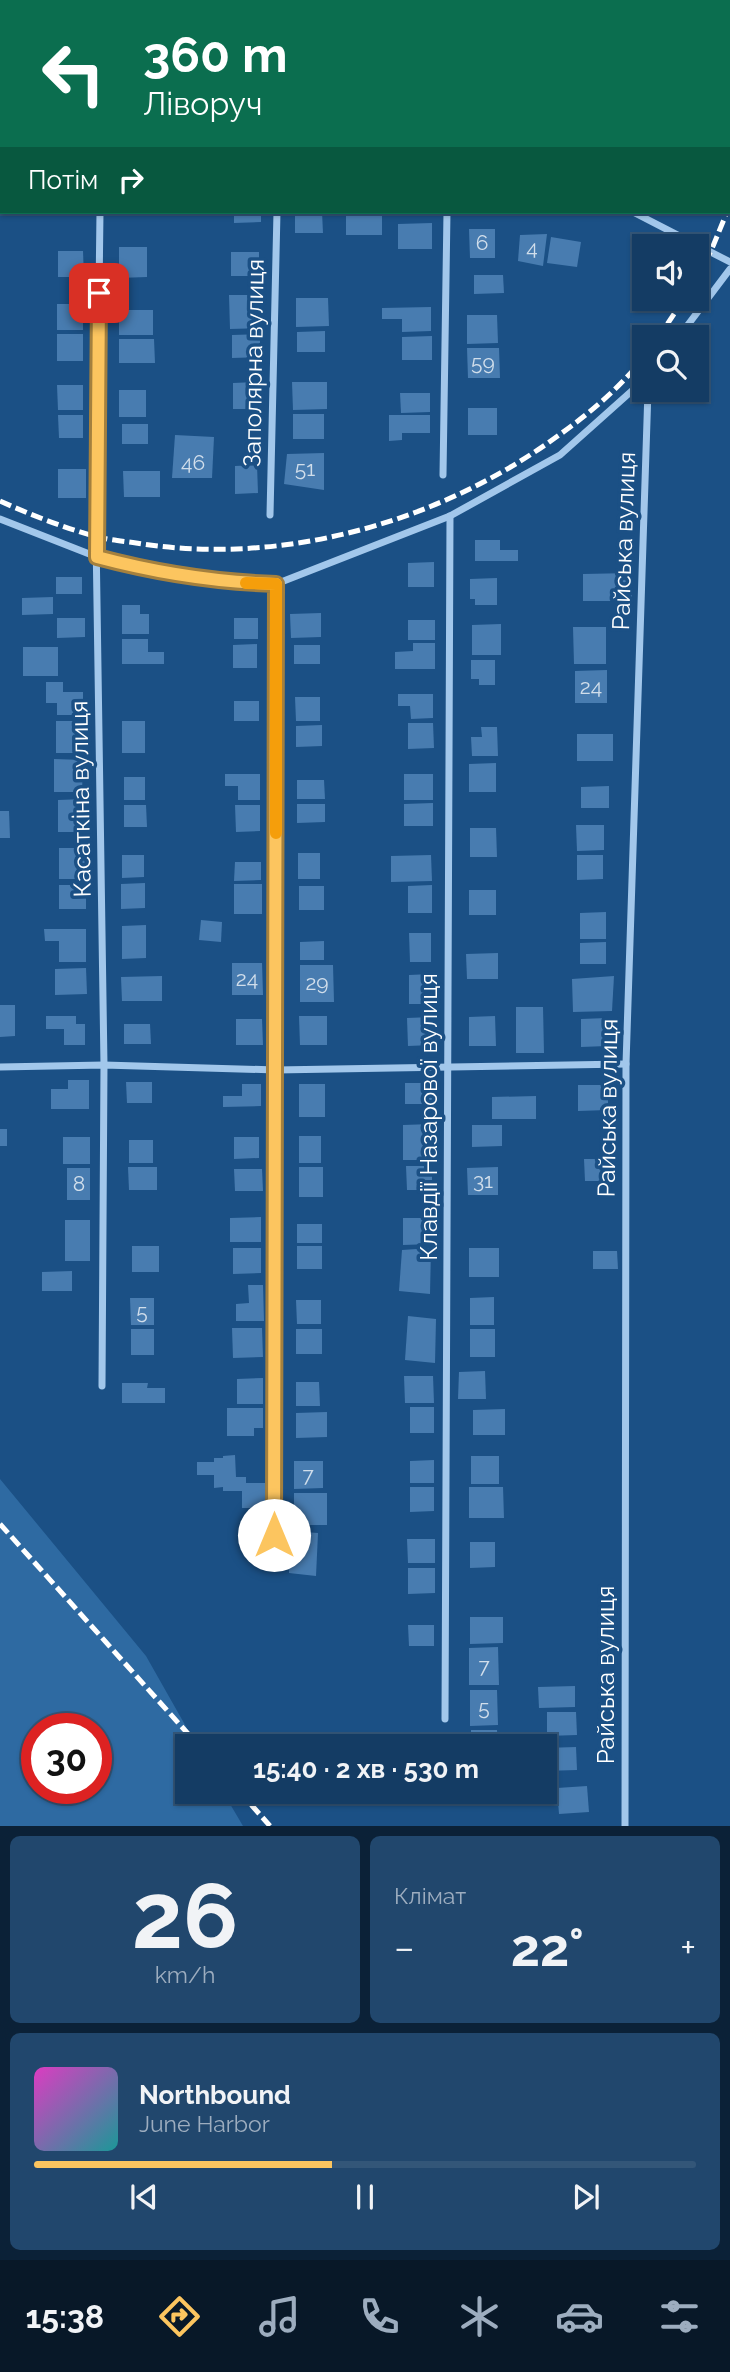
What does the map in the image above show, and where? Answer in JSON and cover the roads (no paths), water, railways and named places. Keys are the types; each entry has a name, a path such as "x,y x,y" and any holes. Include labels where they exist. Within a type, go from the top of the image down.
{"street":[{"name":"Касаткіна вулиця","path":"100,214 97,557 104,1065 102,1386"},
{"name":"Заполярна вулиця","path":"270,515 277,214"},
{"path":"443,475 447,214"},
{"path":"637,214 730,262"},
{"path":"688,325 730,269"},
{"path":"0,519 97,557 148,571 227,582 276,584 450,516 560,455 632,391"},
{"name":"Райська вулиця","path":"625,1826 626,1064 648,402"},
{"name":"Клавдії Назарової вулиця","path":"445,1719 450,516"},
{"path":"274,1562 276,584"},
{"path":"0,1067 104,1065 276,1070 626,1064"}],"railway":[{"path":"709,254 726,214"},
{"path":"667,325 676,311"},
{"path":"0,501 70,529 99,537 189,549 243,549 350,533 402,517 452,497 500,473 545,445 585,415 632,371"},
{"path":"0,1524 188,1734"},
{"path":"251,1804 270,1826"}]}
